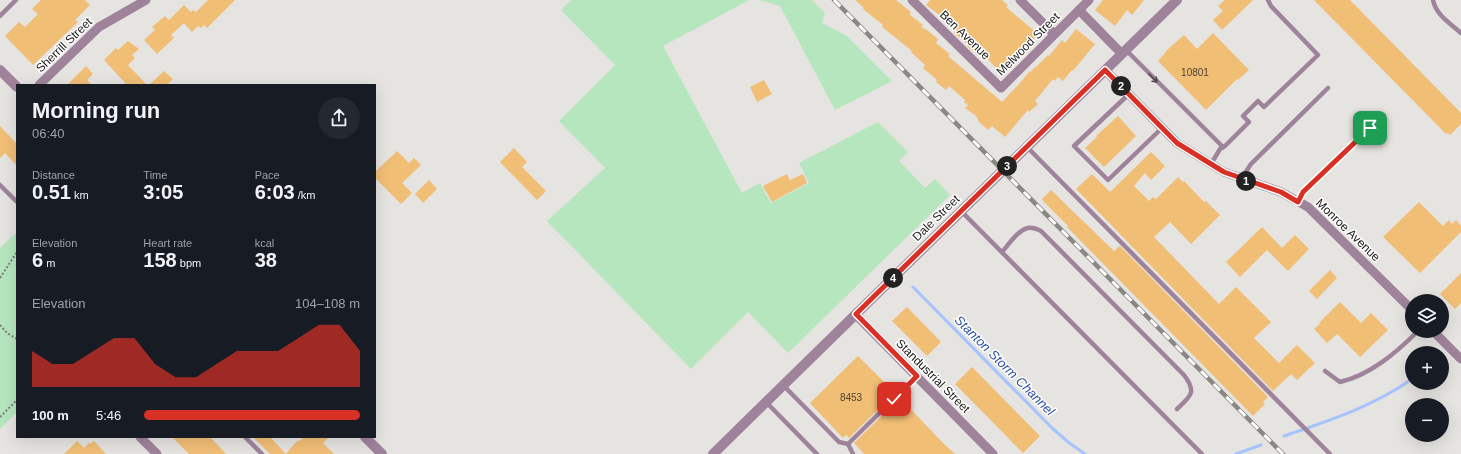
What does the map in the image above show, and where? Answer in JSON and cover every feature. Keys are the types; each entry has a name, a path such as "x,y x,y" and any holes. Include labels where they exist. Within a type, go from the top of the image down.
{"street":[{"name":"Sherrill Street","path":"40,84 99,27 146,0"},
{"name":"Ben Avenue","path":"912,0 1001,88"},
{"path":"1020,0 1054,34"},
{"name":"Melwood Street","path":"1001,88 1089,0"},
{"name":"Dale Street","path":"713,454 1177,0"},
{"path":"1079,10 1124,52"},
{"path":"0,70 16,86"},
{"name":"Monroe Avenue","path":"1105,70 1177,143 1224,172 1281,192 1308,207 1405,303"},
{"name":"Standustrial Street","path":"856,314 994,454"},
{"path":"1440,338 1461,359"},
{"path":"141,438 157,454"},
{"path":"366,438 382,454"}],"lane":[{"path":"0,16 16,0"},
{"path":"1211,164 1220,149 1249,122 1243,116 1258,101 1264,107 1318,55 1271,6 1268,0"},
{"path":"1433,0 1434,6 1439,13 1461,33"},
{"path":"1124,52 1223,147"},
{"path":"1241,179 1251,164 1328,88"},
{"path":"1128,94 1074,146 1108,180 1162,128"},
{"path":"1298,202 1303,192 1370,128"},
{"path":"1027,147 1330,454"},
{"path":"0,185 16,201"},
{"path":"962,211 1202,454"},
{"path":"1002,252 1022,231 1028,228 1041,231 1190,382 1192,390 1190,397 1177,409"},
{"path":"1325,371 1340,382 1353,379 1382,362 1411,338"},
{"path":"848,444 917,376"},
{"path":"783,385 839,442 848,444"},
{"path":"766,402 817,454"},
{"path":"246,438 262,454"},
{"path":"848,444 853,454"}],"path":[{"path":"0,278 16,254"},
{"path":"0,325 7,333 16,338"},
{"path":"0,417 16,401"}],"green space":[{"path":"571,0 749,0 663,46 742,193 760,183 771,203 809,183 799,163 878,122 908,152 899,161 925,188 935,179 950,195 788,353 748,312 691,369 547,221 605,168 559,121 615,65 561,10"},
{"path":"759,0 812,0 825,13 822,23 847,36 892,81 835,110 780,6"},
{"path":"16,233 16,413 0,429 0,248"}],"building":[{"path":"41,0 85,0 90,5 75,20 78,22 33,65 5,36 19,22 25,27 38,14 32,9"},
{"path":"208,0 235,0 207,28 204,25 201,28 198,26 192,32 184,23 171,35 174,38 157,54 144,40 155,30 152,27 165,16 169,20 184,5 191,12 193,10 196,12"},
{"path":"855,0 896,0 911,12 909,14 923,25 921,27 938,39 936,43 950,54 948,56 1002,102 1030,71 1031,72 1048,55 1049,56 1062,40 1065,43 1076,29 1095,44 1063,81 1058,77 1055,81 1053,79 1035,101 1038,104 1029,112 1028,110 1005,137 992,126 988,130 979,122 976,116 965,108 968,105 964,102 965,100 949,86 946,90 936,82 937,80 923,68 925,65 911,52 912,51 882,27 883,25 863,9 864,8"},
{"path":"930,0 1002,0 1008,5 1006,7 1038,34 1014,59 1016,60 1013,64 1002,74 983,54 981,57 970,49 967,46 968,45 954,33 955,30 941,19 942,17 926,5"},
{"path":"1103,0 1144,0 1132,15 1127,10 1115,26 1095,10"},
{"path":"1225,0 1253,0 1222,30 1213,20 1223,11 1218,6"},
{"path":"1314,0 1350,0 1461,113 1461,124 1450,135 1448,133 1446,134"},
{"path":"1213,33 1249,70 1238,80 1237,79 1206,110 1158,61 1166,51 1184,35 1197,49"},
{"path":"128,41 139,49 132,55 135,58 128,65 146,84 126,84 104,60 116,48 118,50"},
{"path":"86,66 93,74 87,80 91,84 68,84"},
{"path":"164,71 173,79 168,84 150,84"},
{"path":"764,80 772,94 757,102 750,87"},
{"path":"1118,116 1136,136 1104,167 1085,148"},
{"path":"0,126 16,143 16,165 5,153 0,158"},
{"path":"514,148 527,162 522,167 546,191 537,200 500,162"},
{"path":"397,151 409,163 414,158 421,165 402,183 412,193 401,204 376,179 376,171"},
{"path":"1151,152 1165,166 1151,180 1145,173 1134,186 1149,201 1153,197 1156,199 1178,177 1220,215 1191,244 1170,222 1154,237 1219,304 1236,287 1271,322 1254,338 1279,363 1297,345 1315,363 1297,380 1291,374 1273,391 1076,189 1092,174 1110,192"},
{"path":"787,174 790,180 803,174 807,183 772,202 763,186"},
{"path":"429,180 437,189 423,203 415,194"},
{"path":"1051,190 1114,251 1120,246 1268,397 1263,402 1265,404 1253,416 1044,202 1042,199"},
{"path":"1419,202 1443,226 1449,220 1452,224 1456,220 1461,226 1461,232 1420,273 1383,237"},
{"path":"1262,227 1282,248 1295,235 1309,249 1288,271 1267,250 1240,277 1226,262"},
{"path":"1330,270 1337,278 1317,299 1309,291"},
{"path":"1461,273 1461,303 1455,309 1449,303 1449,294 1440,294"},
{"path":"1340,302 1361,323 1371,313 1388,330 1360,357 1337,334 1327,343 1314,329"},
{"path":"907,307 941,342 927,356 892,321"},
{"path":"858,356 895,393 849,438 846,435 843,438 810,403"},
{"path":"972,367 1040,436 1023,453 955,384"},
{"path":"900,398 955,454 864,454 854,443"},
{"path":"173,438 211,438 226,454 189,454"},
{"path":"254,438 271,438 286,454 270,454"},
{"path":"303,438 328,438 323,443 334,454 286,454 294,444 299,440 300,441"},
{"path":"77,441 84,448 89,443 90,444 94,441 106,454 64,454"}],"waterway":[{"name":"Stanton Storm Channel","path":"913,287 1052,428 1085,454"},
{"name":"Stanton Storm Channel","path":"1284,436 1350,412 1382,397 1405,384"},
{"name":"Stanton Storm Channel","path":"1236,454 1261,445"}],"railway":[{"path":"834,0 1283,454"}],"route":[{"path":"894,399 917,376 856,314 1105,70 1177,143 1224,172 1281,192 1298,202 1303,192 1370,128"}]}
